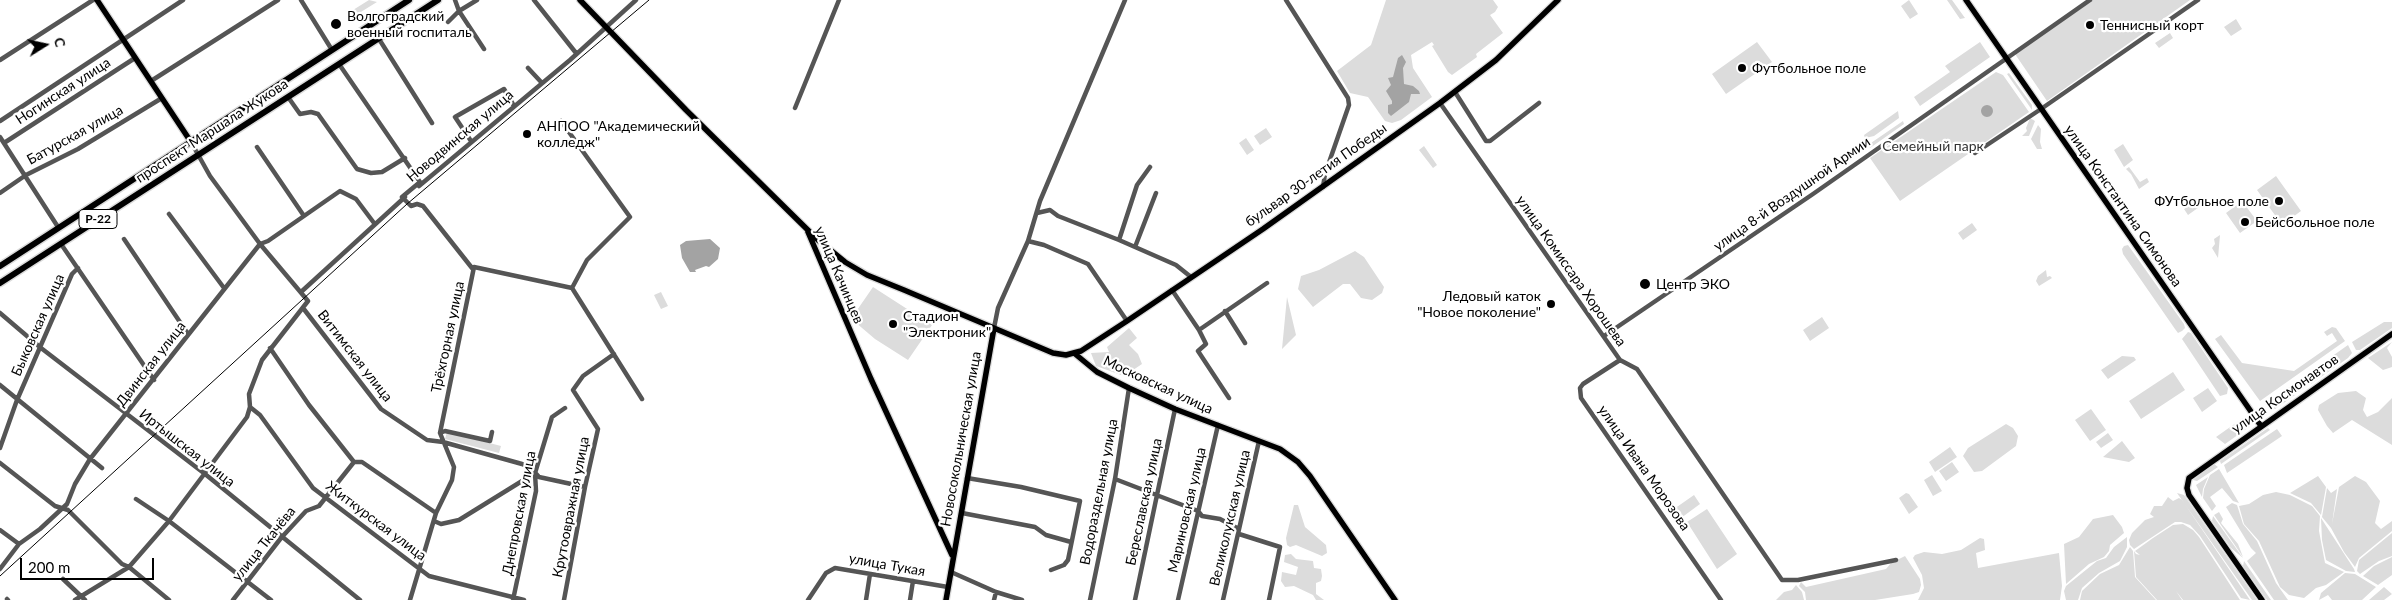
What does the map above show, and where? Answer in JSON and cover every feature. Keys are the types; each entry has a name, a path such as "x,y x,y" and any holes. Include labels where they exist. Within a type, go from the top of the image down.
{"highway":[{"name":"проспект Маршала Жукова","path":"0,266 409,0"},
{"name":"проспект Маршала Жукова","path":"0,283 438,0"}],"main road":[{"path":"97,0 191,142"},
{"name":"улица Качинцев","path":"580,0 686,110 807,227 863,361 952,555 946,600"},
{"name":"бульвар 30-летия Победы","path":"1074,353 1127,321 1323,187 1440,103 1509,49 1558,0"},
{"name":"улица Константина Симонова","path":"1966,0 2261,426"},
{"path":"807,227 832,252 868,275 1053,353 1066,355 1074,353"},
{"name":"Новосокольническая улица","path":"952,555 962,512 994,328"},
{"name":"улица Космонавтов","path":"2262,600 2190,495 2187,485 2192,475 2392,334"},
{"name":"Московская улица","path":"1074,353 1097,372 1129,388 1175,409 1280,449 1298,462 1310,476 1395,600"}],"street":[{"path":"0,60 93,0"},
{"path":"170,0 174,6"},
{"path":"0,121 183,0"},
{"path":"151,81 278,0"},
{"path":"300,0 332,50"},
{"path":"455,0 459,12 484,50"},
{"path":"448,22 477,0"},
{"path":"534,0 576,53"},
{"name":"Новодвинская улица","path":"301,292 403,198 542,83 636,0"},
{"path":"795,108 839,0"},
{"path":"994,328 998,308 1028,241 1037,212 1125,0"},
{"path":"1286,0 1348,98 1349,105 1325,174 1323,187"},
{"name":"улица 8-й Воздушной Армии","path":"1604,336 2090,0"},
{"path":"1974,153 2041,110 2198,0"},
{"path":"379,39 432,122"},
{"name":"Ногинская улица","path":"4,143 135,58"},
{"path":"339,64 420,182 403,198"},
{"path":"528,68 542,83"},
{"path":"472,141 455,117 504,89 514,106"},
{"path":"1455,92 1486,141 1490,141 1539,103"},
{"path":"288,97 300,114 311,112 318,114 357,169 371,172 392,168 405,158"},
{"name":"Батурская улица","path":"0,193 26,175 78,149 162,98"},
{"name":"улица Комиссара Хорошева","path":"1440,103 1620,360 1637,369 1782,580 1798,580 1896,560"},
{"path":"561,121 630,217 587,260 572,288"},
{"path":"0,137 26,175 58,228"},
{"path":"75,600 129,567 169,521 247,417 250,407 249,394 252,383 270,348 308,302 260,244 197,156 191,142"},
{"path":"257,147 304,216"},
{"path":"1119,240 1137,185 1150,167"},
{"name":"Двинская улица","path":"0,569 19,544 63,509 90,459 260,244 268,241 340,191 356,199 374,224"},
{"path":"1135,247 1156,194"},
{"name":"Трёхгорная улица","path":"403,198 411,206 417,204 423,206 472,268 474,267 440,433"},
{"path":"1037,212 1050,210 1058,216 1176,265 1191,277"},
{"path":"170,214 224,288"},
{"path":"124,239 188,334"},
{"path":"1028,241 1044,245 1088,264 1127,321"},
{"path":"61,244 154,380"},
{"path":"474,267 572,288 642,399"},
{"name":"Быковская улица","path":"0,448 17,400 72,274 78,268"},
{"path":"1199,330 1267,282"},
{"path":"1172,290 1199,330 1206,344 1198,351 1229,398"},
{"name":"Витимская улица","path":"303,308 381,410 427,440 443,442 522,464 539,477 585,487"},
{"path":"1225,311 1245,343"},
{"name":"Иртышская улица","path":"0,314 41,348 205,474 281,538 360,600"},
{"path":"270,348 309,405 354,462 362,462 436,513"},
{"name":"Крутоовражная улица","path":"564,600 598,429 574,390 583,376 614,354"},
{"name":"улица Ивана Морозова","path":"1620,360 1583,384 1580,388 1581,398 1721,600"},
{"path":"0,386 102,468"},
{"name":"Водораздельная улица","path":"1090,600 1115,479 1129,388"},
{"name":"Житкурская улица","path":"250,407 260,415 313,488 420,569 430,576 524,600"},
{"name":"Днепровская улица","path":"513,598 536,491 535,473 552,417 565,408"},
{"name":"Береславская улица","path":"1135,600 1175,409"},
{"name":"Мариновская улица","path":"1178,600 1218,426"},
{"path":"410,600 436,513 452,480 454,467 440,433 445,431 490,440 492,432"},
{"name":"Великолукская улица","path":"1223,600 1259,441"},
{"name":"улица Ткачёва","path":"233,600 281,538 306,510 319,506 354,462"},
{"path":"0,463 55,506 68,510 122,564 129,567 169,600"},
{"path":"434,521 441,524 459,520 535,473"},
{"path":"967,478 1021,487 1079,500 1081,506 1068,560 1064,565 1051,570"},
{"path":"1115,479 1198,511 1202,516 1220,519 1237,528 1239,534 1280,547 1269,600"},
{"path":"136,499 169,521 270,600"},
{"path":"962,512 1035,527 1046,535 1072,542"},
{"path":"0,530 19,544"},
{"name":"улица Тукая","path":"808,600 826,573 835,568 948,587"},
{"path":"951,572 996,592 1022,600"},
{"path":"866,600 870,574"},
{"path":"63,579 84,600"},
{"path":"910,600 913,581"},
{"path":"994,600 996,592"}],"green space":[{"path":"369,0 377,2 356,15 353,10"},
{"path":"1386,0 1493,0 1498,7 1490,15 1503,33 1476,54 1477,57 1452,75 1448,72 1432,46 1434,45 1432,42 1411,55 1413,68 1432,97 1401,120 1392,123 1385,121 1368,97 1350,93 1337,71 1371,45"},
{"path":"1909,0 1918,14 1910,19 1901,6"},
{"path":"1947,0 1952,0 1965,18 1960,19"},
{"path":"2093,0 2190,0 2047,101 2015,54"},
{"path":"2236,19 2242,29 2231,36 2224,27"},
{"path":"2170,33 2173,38 2159,48 2155,43"},
{"name":"Футбольное поле","path":"1757,42 1772,62 1726,94 1712,74"},
{"path":"1980,42 1990,57 1920,106 1914,97 1950,72 1945,66"},
{"name":"Семейный парк","path":"1996,72 2003,75 2029,112 1900,201 1870,158"},
{"path":"2009,73 2032,105 2032,110 2007,74"},
{"path":"1898,111 1899,118 1874,136 1865,138 1864,135"},
{"path":"2030,118 2035,121 2029,136 2022,136 2027,131 2026,128"},
{"path":"1903,121 1904,124 1870,148 1868,145"},
{"path":"2038,125 2041,129 2040,142 2042,149 2037,149 2031,139"},
{"path":"1266,128 1272,137 1260,145 1254,136"},
{"path":"1246,138 1254,150 1247,155 1239,143"},
{"path":"2123,144 2133,160 2124,167 2114,150"},
{"path":"1424,146 1437,165 1433,168 1419,150"},
{"path":"2129,167 2140,182 2147,178 2149,182 2139,189 2126,169"},
{"name":"ФУтбольное поле","path":"2276,176 2301,211 2282,225 2257,190"},
{"path":"2198,200 2202,205 2188,215 2184,209"},
{"path":"2242,201 2257,221 2240,233 2226,213"},
{"path":"1972,223 1977,230 1963,240 1958,233"},
{"path":"2220,235 2218,258 2212,248 2215,244 2214,239"},
{"path":"2128,245 2184,324 2185,328 2182,331 2178,333 2123,254 2122,249"},
{"path":"1355,251 1364,257 1384,287 1382,293 1372,300 1361,298 1350,284 1343,284 1313,307 1298,289 1301,276 1319,270"},
{"path":"2046,270 2047,277 2050,276 2052,278 2039,286 2036,281 2038,276"},
{"name":"Стадион \"Электроник\"","path":"873,287 932,325 908,360 875,339 855,322 853,316"},
{"path":"661,292 668,306 661,309 654,295"},
{"path":"1287,297 1296,335 1282,349"},
{"path":"1822,317 1829,328 1810,341 1803,330"},
{"path":"2384,322 2392,322 2392,328 2360,350 2356,350 2352,342"},
{"path":"2332,327 2336,328 2345,341 2260,401 2215,339 2221,335 2242,363 2294,371 2337,341 2332,333 2327,336 2324,332"},
{"path":"1129,328 1137,338 1129,345 1138,354 1142,364 1124,376 1096,366 1091,353 1109,352 1107,347"},
{"path":"2188,332 2191,333 2228,388 2227,394 2220,396 2182,339"},
{"path":"2392,342 2387,348 2392,357 2392,367 2383,370 2368,358"},
{"path":"2348,345 2352,353 2348,358 2296,394 2284,391 2312,371 2311,380 2314,369"},
{"path":"2122,356 2134,357 2136,360 2108,379 2101,370"},
{"path":"2173,372 2185,390 2141,419 2129,401"},
{"path":"2208,388 2217,401 2202,412 2193,398"},
{"path":"2283,391 2295,395 2275,409 2269,409 2265,404"},
{"path":"2356,391 2366,398 2363,410 2367,417 2378,412 2392,398 2392,445 2352,420 2333,433 2327,426 2318,410 2319,405 2338,393"},
{"path":"2091,409 2106,430 2090,441 2075,420"},
{"path":"2243,418 2249,427 2225,444 2216,437"},
{"path":"2006,424 2013,428 2018,436 2016,446 1982,471 1974,472 1963,456 1968,448"},
{"path":"2268,428 2270,430 2221,464 2220,461"},
{"path":"2277,429 2282,436 2227,473 2224,465"},
{"path":"447,432 501,446 499,453 445,439"},
{"path":"2108,433 2113,440 2101,448 2096,442"},
{"path":"2122,441 2135,458 2129,462 2103,457"},
{"path":"1950,447 1957,457 1935,472 1929,462"},
{"path":"1952,462 1959,472 1946,481 1939,471"},
{"path":"2214,464 2218,467 2197,481 2193,480"},
{"path":"2219,469 2239,503 2233,501 2222,488 2210,497 2216,506 2212,511 2203,498 2204,489 2210,475"},
{"path":"1932,475 1942,491 1933,496 1924,480"},
{"path":"2318,476 2326,487 2321,515 2311,503 2290,493"},
{"path":"2355,476 2366,482 2380,501 2375,523 2381,529 2392,521 2392,531 2359,558 2355,567 2322,517 2327,488 2331,493 2337,489 2332,524 2339,487"},
{"path":"2208,477 2203,489 2202,497 2196,485"},
{"path":"2276,492 2290,495 2312,506 2320,516 2319,531 2325,563 2344,572 2326,585 2316,588 2304,598 2289,595 2280,587 2259,541 2244,524 2239,506 2249,504 2263,495"},
{"path":"1906,493 1909,494 1918,507 1909,514 1899,498"},
{"path":"2177,493 2184,495 2257,600 2252,600"},
{"path":"1694,495 1700,504 1681,518 1674,509"},
{"path":"2168,497 2173,501 2179,498 2182,500 2250,600 2241,598 2200,536 2190,525 2175,522 2134,549 2130,545 2129,540 2132,533 2145,520 2154,517 2150,514 2154,506 2162,506"},
{"path":"2232,503 2237,505 2243,524 2257,541 2276,583 2288,600 2274,600 2247,561 2256,553 2226,507"},
{"path":"1294,505 1298,505 1305,527 1326,545 1327,553 1322,556 1296,545 1290,547 1287,545 1286,538"},
{"path":"1707,509 1737,554 1717,569 1687,522"},
{"path":"2219,512 2223,519 2221,523 2238,544 2243,557 2214,515"},
{"path":"2113,515 2124,533 2110,545 2109,551 2104,557 2089,564 2066,584 2064,544 2079,537 2093,519"},
{"path":"2213,516 2243,558 2231,548 2212,521"},
{"path":"2321,518 2355,572 2346,571 2326,560 2322,540"},
{"path":"2183,524 2193,530 2199,537 2240,600 2183,600 2176,591 2182,600 2157,600 2136,577 2134,551 2140,555 2135,551 2173,525"},
{"path":"2392,533 2392,556 2379,561 2360,574 2357,571 2359,560"},
{"path":"2127,537 2127,547 2120,561 2099,573 2082,588 2078,600 2066,600 2064,591 2066,586 2097,561 2106,558 2114,547"},
{"path":"1980,538 1984,539 1985,550 1976,553 1978,568 2059,553 2062,586 2060,600 1918,600 1924,588 1922,575 1913,558 1915,555 1924,552 1942,554 1961,550"},
{"path":"2130,547 2133,551 2135,577 2156,600 2080,600 2082,591 2100,574 2119,565"},
{"path":"1291,554 1296,559 1313,561 1314,568 1321,569 1321,581 1316,583 1316,594 1324,600 1316,600 1313,595 1294,586 1285,587 1281,581 1282,572 1296,575 1298,567 1284,562 1285,555"},
{"path":"1905,556 1920,579 1919,592 1913,594 1875,600 1806,600 1805,592 1799,586 1801,582 1806,587 1886,569 1891,563"},
{"path":"2392,557 2392,575 2378,585 2363,576 2374,566"},
{"path":"2244,561 2271,600 2267,600 2243,566"},
{"path":"2345,573 2355,574 2376,587 2362,600 2332,600 2328,595 2319,600 2321,593"},
{"path":"1796,585 1802,592 1804,600 1776,600 1784,592 1792,590"},
{"path":"2384,587 2392,594 2384,600 2369,600"}],"shaded area":[{"path":"1402,55 1406,62 1403,68 1404,84 1413,86 1420,94 1411,94 1409,102 1391,116 1388,113 1388,105 1392,104 1392,101 1386,91 1391,85 1388,78 1393,77 1398,58"},
{"path":"1987,105 1993,111 1987,117 1981,111"},
{"path":"710,239 720,248 718,259 709,267 706,266 695,270 696,272 690,272 682,258 680,245 686,241"}],"tram line":[{"path":"0,576 407,204 649,0"}],"place":[{"name":"Волгоградский военный госпиталь","path":"336,24"},
{"name":"Теннисный корт","path":"2090,25"},
{"name":"Футбольное поле","path":"1742,68"},
{"name":"АНПОО \"Академический колледж\"","path":"527,134"},
{"name":"ФУтбольное поле","path":"2279,201"},
{"name":"Бейсбольное поле","path":"2245,222"},
{"name":"Центр ЭКО","path":"1645,284"},
{"name":"Ледовый каток \"Новое поколение\"","path":"1551,304"},
{"name":"Стадион \"Электроник\"","path":"893,324"}]}
